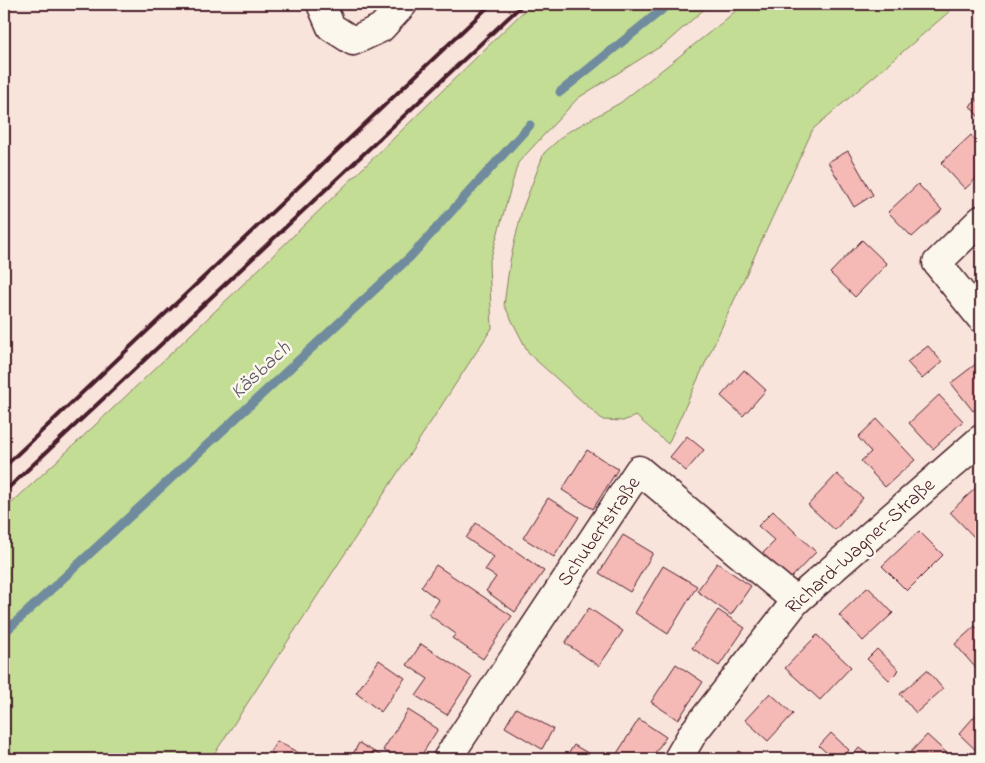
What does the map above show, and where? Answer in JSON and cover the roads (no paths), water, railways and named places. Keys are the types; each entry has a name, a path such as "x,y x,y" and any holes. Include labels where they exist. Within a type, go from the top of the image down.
{"street":[{"path":"321,4 331,27 353,41 381,28 403,4"},
{"path":"981,220 936,263 981,318"},
{"name":"Richard-Wagner-Straße","path":"678,759 693,733 796,601 981,440"},
{"name":"Schubertstraße","path":"447,759 639,470 796,601"}],"waterway":[{"name":"Käsbach","path":"560,92 669,4"},
{"name":"Käsbach","path":"4,633 410,257 530,125"}],"railway":[{"path":"4,467 491,4"},
{"path":"4,492 523,4"}]}
